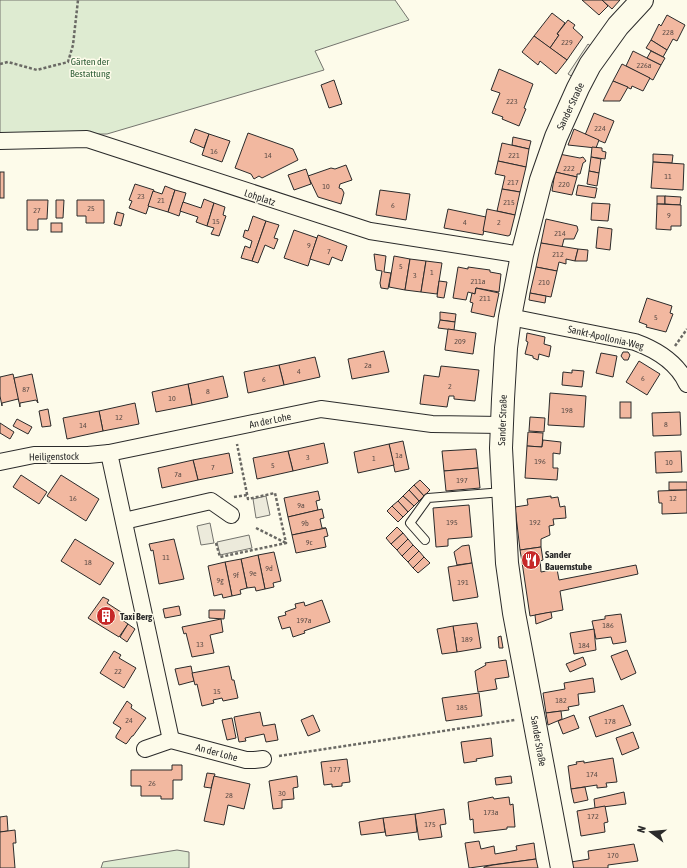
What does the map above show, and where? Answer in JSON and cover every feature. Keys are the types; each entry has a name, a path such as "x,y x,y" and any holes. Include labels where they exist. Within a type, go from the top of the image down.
{"main road":[{"name":"Sander Straße","path":"562,868 514,613 507,564 503,492 502,425 505,367 510,316 522,256 541,180 549,157 578,88 597,54 618,26 642,0"}],"street":[{"name":"Lohplatz","path":"0,141 87,139 370,231 522,256"},
{"name":"Sankt-Apollonia-Weg","path":"510,316 635,342 646,346 667,357 683,375 687,384"},
{"name":"An der Lohe","path":"108,453 321,409 432,424 502,425"},
{"name":"Heiligenstock","path":"0,462 34,455 88,455 108,453"},
{"path":"108,453 171,740 145,749"},
{"path":"124,521 211,501 231,515"},
{"name":"An der Lohe","path":"171,740 246,760 263,759"}],"lane":[{"path":"426,540 410,523 428,498 503,492"}],"path":[{"path":"0,64 8,62 37,70 68,62 73,45 78,0"},
{"path":"677,343 687,329"},
{"path":"234,427 248,499 275,493 286,543"},
{"path":"256,528 286,543"},
{"path":"216,543 220,557 286,543"},
{"path":"263,759 534,717"}],"green space":[{"name":"Gärten der Bestattung","path":"0,0 395,0 409,20 315,51 324,70 107,134 0,135"},
{"path":"177,850 189,852 189,868 101,868 103,862"}],"shaded area":[{"path":"588,44 592,47 573,77 568,74"},
{"path":"266,496 270,515 256,518 253,499"},
{"path":"210,523 214,543 201,545 197,526"},
{"path":"249,535 252,548 220,555 217,542"}],"building":[{"path":"582,0 602,0 608,6 599,15"},
{"path":"602,0 620,0 612,9"},
{"path":"552,13 565,23 557,34 559,35 550,48 534,36"},
{"path":"667,15 685,25 677,41 673,39 667,50 651,40 659,24 661,26"},
{"path":"568,20 575,25 573,28 583,37 567,60 550,48 559,35 557,34"},
{"path":"534,36 567,60 556,74 540,61 538,65 522,52"},
{"path":"651,40 667,50 663,57 646,48"},
{"path":"633,51 661,65 653,80 626,66"},
{"path":"651,51 665,58 661,65 647,58"},
{"path":"622,64 650,78 643,91 632,86 631,89 613,81"},
{"path":"499,69 533,84 524,108 526,109 519,126 492,113 500,93 491,90"},
{"path":"334,80 342,104 329,108 321,85"},
{"path":"613,81 628,87 620,101 603,101"},
{"path":"594,113 614,121 605,143 585,135"},
{"path":"195,129 209,134 204,148 190,142"},
{"path":"574,129 599,140 596,148 568,145"},
{"path":"248,133 293,149 298,160 262,178 259,176 254,179 251,174 235,168"},
{"path":"209,134 230,141 222,162 202,155"},
{"path":"513,137 531,141 529,149 512,145"},
{"path":"502,143 529,149 526,167 498,161"},
{"path":"592,147 602,148 602,151 606,152 605,159 591,157"},
{"path":"559,154 580,158 583,157 586,161 583,163 580,174 577,174 577,177 555,172"},
{"path":"653,154 673,155 672,163 653,162"},
{"path":"591,157 601,159 599,173 589,171"},
{"path":"498,161 526,167 520,192 502,189 505,176 495,174"},
{"path":"653,162 684,164 683,190 651,188"},
{"path":"346,165 352,180 340,184 339,188 342,189 344,193 341,204 318,197 308,176 331,168 335,169"},
{"path":"306,169 311,184 294,190 288,175"},
{"path":"589,171 599,173 597,186 587,184"},
{"path":"0,172 4,172 4,198 0,198"},
{"path":"555,172 577,177 572,195 552,191"},
{"path":"135,184 154,190 146,214 129,208 132,201 129,200"},
{"path":"578,185 597,188 595,198 576,195"},
{"path":"165,186 175,190 168,212 148,206 153,191 162,194"},
{"path":"502,189 520,192 515,215 497,211"},
{"path":"175,190 186,193 179,216 168,212"},
{"path":"380,190 410,194 406,220 376,215"},
{"path":"657,196 665,196 665,204 657,204"},
{"path":"665,196 681,197 680,205 665,204"},
{"path":"204,199 214,203 207,226 196,222 198,217 180,211 183,202 201,208"},
{"path":"27,200 48,200 47,219 38,219 38,230 27,230"},
{"path":"56,200 64,200 63,218 56,218"},
{"path":"77,200 104,200 104,223 86,223 86,216 77,216"},
{"path":"214,203 225,207 223,215 226,216 219,236 211,234 214,228 207,226"},
{"path":"592,203 610,204 608,221 591,220"},
{"path":"657,204 681,205 681,226 671,226 671,230 656,229"},
{"path":"448,209 486,217 483,235 444,228"},
{"path":"487,209 515,215 510,235 508,236 483,231"},
{"path":"117,212 124,214 121,226 114,224"},
{"path":"253,216 266,221 252,261 241,258 245,246 250,248 252,241 243,237 245,230 248,231"},
{"path":"546,219 577,226 578,230 574,239 564,239 562,247 541,243"},
{"path":"266,221 279,225 274,238 278,239 274,249 265,245 258,263 252,261"},
{"path":"51,223 62,223 62,232 51,232"},
{"path":"598,227 612,229 610,250 596,248"},
{"path":"294,230 317,238 308,266 284,258"},
{"path":"318,235 347,246 342,261 332,257 329,265 310,259"},
{"path":"541,243 578,249 575,261 566,259 566,264 559,262 557,271 536,267"},
{"path":"578,249 588,250 587,261 575,261"},
{"path":"374,254 386,256 384,272 391,273 388,289 381,288 380,283 382,271 376,270"},
{"path":"394,256 410,259 405,290 389,287"},
{"path":"410,259 426,261 421,292 405,290"},
{"path":"426,261 442,263 437,294 421,292"},
{"path":"458,267 490,270 490,272 501,274 499,292 476,288 475,294 468,292 466,300 453,298"},
{"path":"536,267 557,271 551,297 530,293"},
{"path":"439,281 447,282 444,298 437,297"},
{"path":"476,288 499,293 494,317 471,312 473,303 470,302 472,293 475,294"},
{"path":"530,293 546,296 545,303 529,300"},
{"path":"647,298 672,306 670,313 673,314 666,332 646,327 647,325 639,322"},
{"path":"440,312 456,314 455,322 440,320"},
{"path":"440,320 455,322 454,330 438,328"},
{"path":"448,329 476,333 473,354 445,350"},
{"path":"527,333 545,337 544,344 551,346 549,357 539,354 538,360 533,358 533,356 525,354 528,342 526,341"},
{"path":"384,351 389,372 352,379 348,359"},
{"path":"623,352 628,352 630,355 628,360 624,360 621,356"},
{"path":"601,353 617,356 613,377 596,373"},
{"path":"315,357 320,377 284,385 279,365"},
{"path":"639,361 660,374 647,395 626,382"},
{"path":"279,365 284,385 248,393 244,372"},
{"path":"441,366 479,370 475,401 454,399 454,396 449,396 447,407 420,404 424,375 439,377"},
{"path":"572,370 584,371 582,387 562,385 563,372 572,373"},
{"path":"13,374 20,403 18,399 2,403 2,406 0,396 0,377"},
{"path":"32,374 38,403 36,400 20,403 20,407 14,378"},
{"path":"223,376 228,397 192,405 188,384"},
{"path":"188,384 192,405 156,412 152,392"},
{"path":"550,393 586,396 584,427 548,425"},
{"path":"620,402 631,402 631,418 620,418"},
{"path":"135,403 139,424 103,431 99,411"},
{"path":"48,409 51,426 42,427 39,411"},
{"path":"99,411 103,431 67,439 63,418"},
{"path":"680,412 681,435 653,436 652,413"},
{"path":"530,417 545,418 544,432 529,431"},
{"path":"17,419 32,427 28,434 13,426"},
{"path":"0,423 14,432 10,439 0,433"},
{"path":"528,432 543,433 542,447 527,446"},
{"path":"543,440 561,442 560,454 553,453 553,468 558,468 557,480 525,478 527,446 542,447"},
{"path":"403,441 409,469 395,472 389,444"},
{"path":"324,443 328,463 293,471 288,451"},
{"path":"389,444 394,465 358,473 354,452"},
{"path":"476,449 478,468 444,471 442,451"},
{"path":"288,451 293,471 257,479 253,458"},
{"path":"681,451 682,472 656,473 655,452"},
{"path":"229,453 233,473 198,480 193,460"},
{"path":"193,460 198,480 162,488 158,468"},
{"path":"478,468 480,488 446,491 444,471"},
{"path":"21,475 47,492 39,504 13,487"},
{"path":"61,475 99,499 86,521 47,496"},
{"path":"420,480 430,490 424,496 414,485"},
{"path":"669,482 687,482 687,490 669,490"},
{"path":"414,485 424,496 419,501 409,490"},
{"path":"409,490 419,501 414,506 403,496"},
{"path":"687,490 687,513 662,514 662,503 659,503 658,491"},
{"path":"318,491 320,500 316,501 318,510 288,517 284,498"},
{"path":"403,496 414,506 408,512 398,501"},
{"path":"551,496 551,498 558,497 560,507 565,506 566,518 553,519 554,525 549,526 550,535 541,539 541,547 520,550 515,507 528,505 527,499"},
{"path":"398,501 408,512 403,517 392,506"},
{"path":"469,505 472,537 448,539 448,546 436,547 433,508"},
{"path":"392,506 403,517 398,522 387,511"},
{"path":"322,509 324,518 320,519 322,528 326,528 292,535 288,517"},
{"path":"397,527 403,533 391,544 386,538"},
{"path":"326,528 328,536 324,537 326,547 296,553 292,535"},
{"path":"403,533 408,539 397,550 391,544"},
{"path":"75,539 114,563 100,585 61,561"},
{"path":"174,539 184,579 159,584 153,550 151,551 149,544"},
{"path":"408,539 413,545 402,556 397,550"},
{"path":"413,545 419,551 408,562 402,556"},
{"path":"469,545 472,563 457,565 454,552 462,546"},
{"path":"541,547 543,560 540,561 540,559 522,562 520,550"},
{"path":"419,551 424,557 413,568 408,562"},
{"path":"274,552 281,581 273,583 274,587 265,589 258,555"},
{"path":"258,555 265,589 256,591 255,587 247,588 241,559"},
{"path":"424,557 430,563 418,573 413,568"},
{"path":"241,559 247,588 240,590 241,594 232,596 225,562"},
{"path":"540,559 541,572 557,569 559,580 636,565 638,574 560,591 563,610 530,616 522,562"},
{"path":"225,562 232,596 223,598 222,594 214,596 208,566"},
{"path":"472,563 478,597 453,601 448,567"},
{"name":"Taxi Berg","path":"103,597 109,600 107,603 124,614 121,619 128,624 119,637 88,618"},
{"path":"322,600 330,622 304,631 305,633 293,637 290,627 282,629 278,617 286,615 285,612 296,608 295,604 304,602 305,606"},
{"path":"179,606 181,615 165,618 163,609"},
{"path":"209,610 225,610 224,619 209,618"},
{"path":"551,612 552,618 536,624 535,615"},
{"path":"621,614 626,642 613,644 611,637 596,639 592,621 605,619 605,616"},
{"path":"221,619 223,632 210,635 214,653 192,657 186,633 184,634 182,627"},
{"path":"477,623 481,648 457,652 453,626"},
{"path":"128,624 135,629 127,642 120,637"},
{"path":"453,626 457,652 442,654 437,629"},
{"path":"594,629 596,650 574,654 570,633"},
{"path":"501,636 503,648 499,648 498,637"},
{"path":"627,650 636,673 621,680 611,656"},
{"path":"114,651 121,655 119,658 136,668 124,688 100,673"},
{"path":"583,657 586,665 570,672 566,664"},
{"path":"506,660 509,677 495,679 497,689 478,692 475,671 486,665 485,663"},
{"path":"191,666 194,681 179,685 175,669"},
{"path":"229,666 238,698 223,701 222,698 213,700 214,703 202,706 197,684 195,685 192,673"},
{"path":"593,678 595,692 578,694 579,705 568,707 569,710 546,713 543,693 565,689 564,683"},
{"path":"479,693 482,716 446,721 442,698"},
{"path":"127,701 132,705 131,708 146,718 126,744 116,738 121,728 113,723"},
{"path":"623,705 631,725 596,737 589,717"},
{"path":"561,711 562,719 548,725 546,713"},
{"path":"260,712 263,726 275,724 278,740 266,742 264,734 245,738 246,741 239,742 234,717"},
{"path":"313,715 320,731 308,736 301,720"},
{"path":"574,715 579,728 563,734 558,721"},
{"path":"232,718 236,738 227,740 222,720"},
{"path":"633,732 639,748 622,755 616,738"},
{"path":"491,738 493,756 464,763 461,742"},
{"path":"613,758 617,782 606,783 607,787 597,788 597,785 571,789 568,766 577,764 576,762 584,761 584,763"},
{"path":"347,759 350,782 342,783 342,786 332,787 332,784 324,785 321,762"},
{"path":"172,765 182,765 182,780 173,780 173,799 161,799 161,796 141,796 141,786 131,786 131,770 172,770"},
{"path":"207,773 215,774 211,788 204,787"},
{"path":"214,776 250,784 244,809 228,805 224,825 204,821"},
{"path":"297,776 298,787 293,788 294,799 282,800 282,808 273,809 269,781"},
{"path":"511,776 512,783 496,785 495,778"},
{"path":"585,787 588,800 574,803 571,789"},
{"path":"624,792 626,804 595,808 594,799"},
{"path":"493,797 494,799 509,797 510,805 513,804 515,827 474,833 473,819 470,820 468,802"},
{"path":"605,806 608,822 604,823 605,832 581,836 577,811"},
{"path":"444,809 446,824 440,825 442,837 419,840 415,814"},
{"path":"415,814 417,832 386,836 383,818"},
{"path":"7,816 8,831 0,832 0,817"},
{"path":"383,818 385,832 361,835 359,822"},
{"path":"15,830 16,843 13,843 15,868 0,868 0,832"},
{"path":"479,841 481,849 494,846 495,854 517,850 516,846 534,843 536,859 469,868 465,843"},
{"path":"634,844 638,861 608,865 608,868 572,868 571,862 589,859 588,851"},
{"path":"536,859 538,868 484,868 493,865"}],"place":[{"name":"Sander Bauernstube","path":"531,560"},
{"name":"Taxi Berg","path":"106,616"}]}
